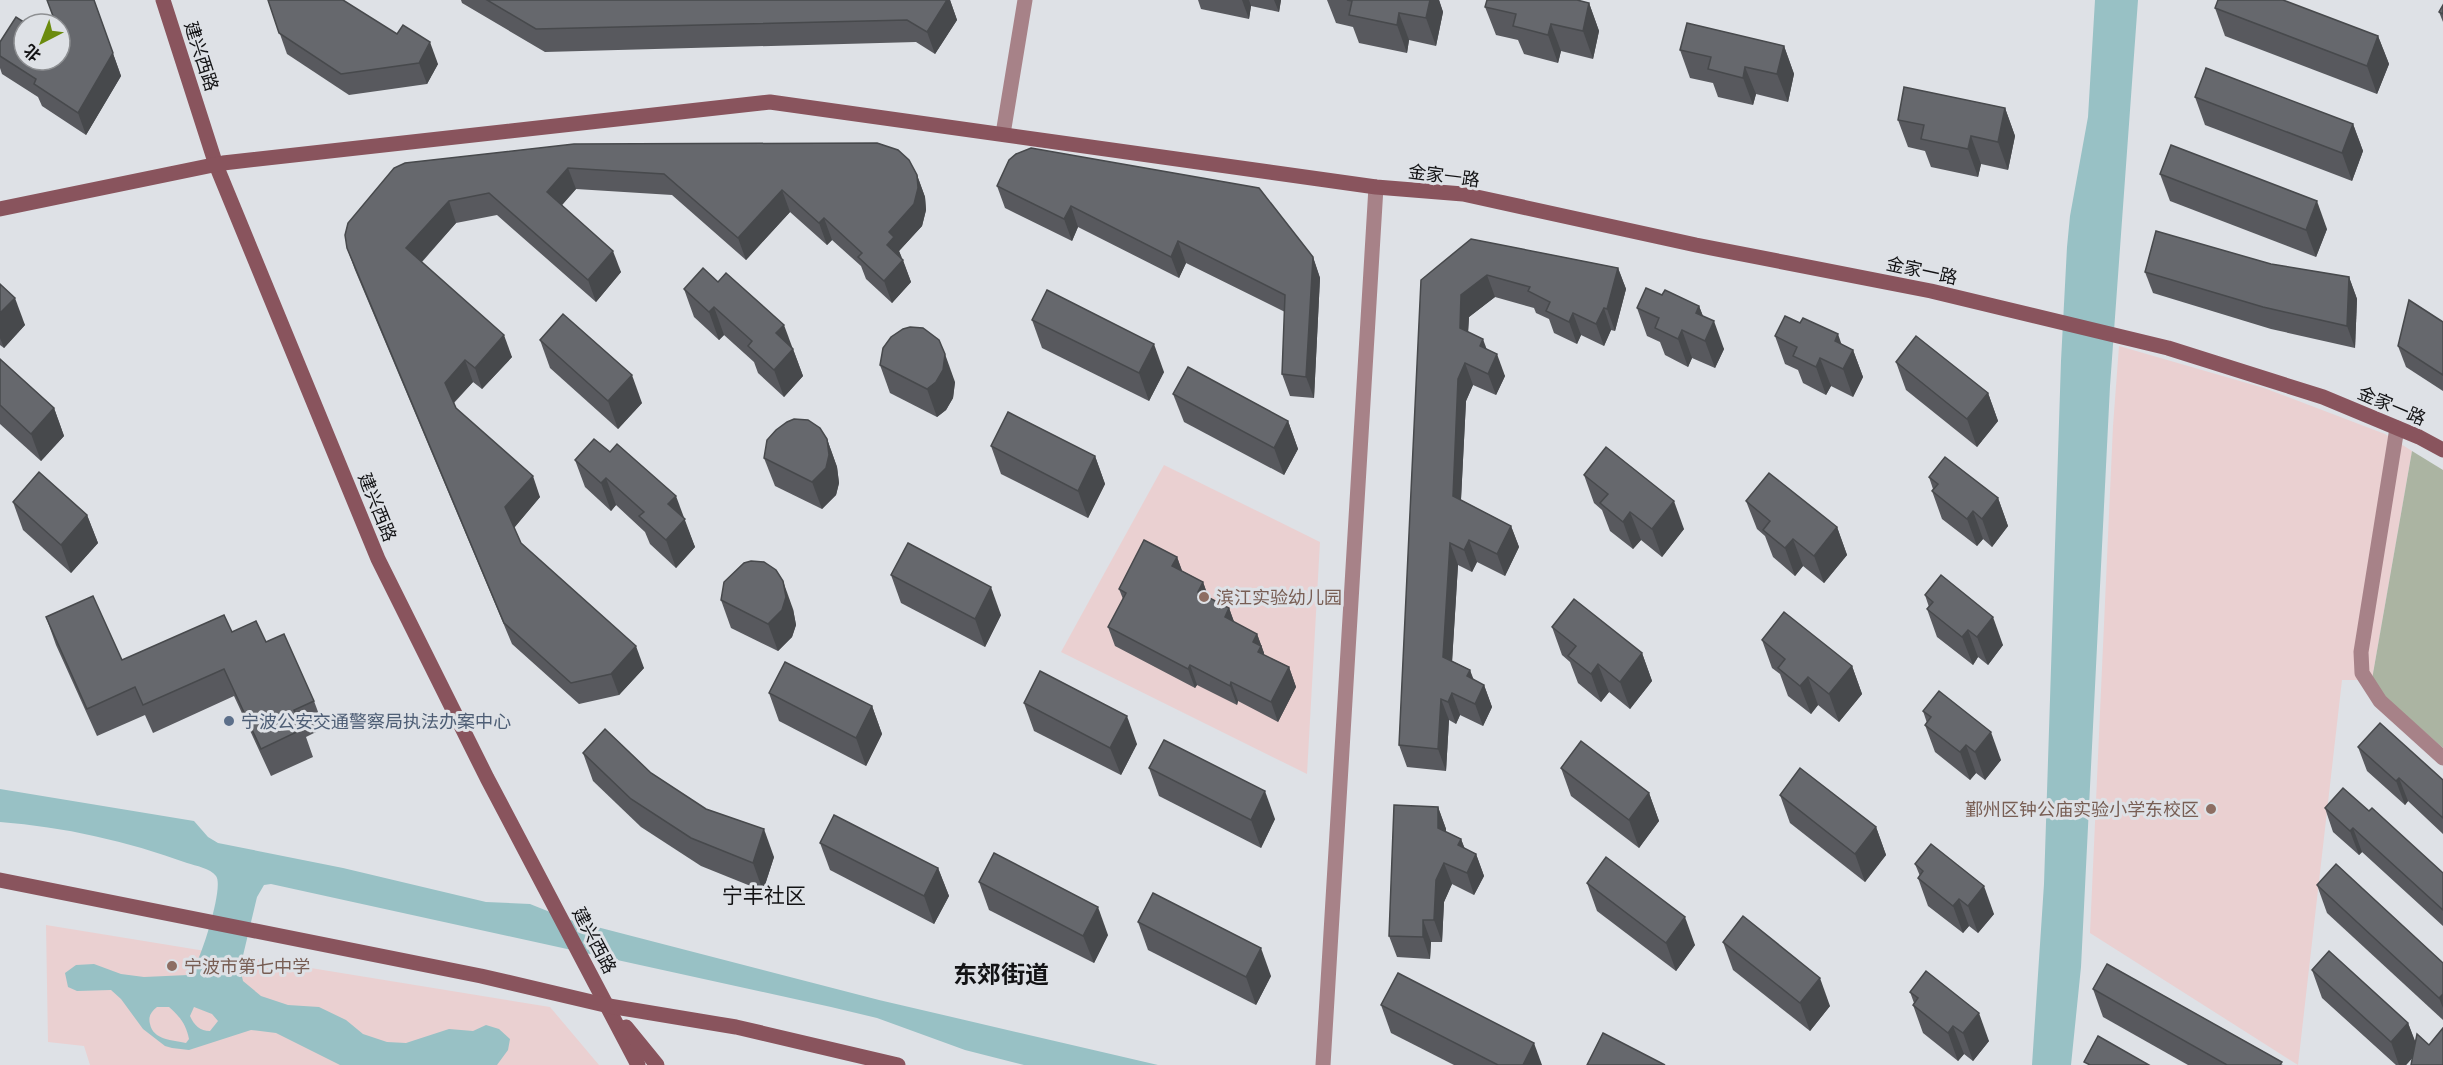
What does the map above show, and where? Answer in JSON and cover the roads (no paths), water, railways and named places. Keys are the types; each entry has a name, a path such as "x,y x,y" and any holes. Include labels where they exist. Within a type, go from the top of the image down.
{"street":[{"name":"建兴西路","path":"163,0 216,165 378,559 486,778 609,1006 638,1065"},
{"path":"1003,134 1025,0"},
{"name":"金家一路","path":"0,209 216,165 770,102 1376,187 1463,194 1696,245 1965,299 2168,348 2323,397 2443,450"},
{"path":"1323,1065 1376,187"},
{"path":"2397,428 2361,652 2362,673 2380,701 2443,758"},
{"path":"0,880 481,976 609,1006 736,1027 898,1065"},
{"name":"建兴西路","path":"609,1006 657,1065"}],"water":[{"path":"2095,0 2138,0 2110,386 2081,967 2071,1065 2032,1065 2044,884 2061,361 2067,247 2070,216 2088,117"},
{"path":"0,789 194,821 208,837 218,843 343,868 486,902 530,904 570,920 879,1000 1158,1065 1024,1065 965,1050 877,1018 271,884 264,885 257,897 240,968 243,981 261,996 288,1005 319,1007 346,1020 363,1034 387,1042 406,1043 449,1029 473,1031 486,1025 499,1029 510,1039 508,1050 497,1065 340,1065 276,1033 251,1030 189,1050 172,1048 165,1046 143,1029 121,999 111,990 77,991 68,987 65,973 76,965 94,964 121,974 144,977 188,975 199,957 212,919 218,882 216,876 203,868 118,842 48,827 0,822","holes":["157,1007 169,1007 179,1018 188,1034 189,1039 186,1043 164,1038 155,1033 149,1019","194,1007 212,1014 218,1021 210,1031 200,1029 193,1022 190,1016"]}],"place":[{"name":"滨江实验幼儿园","path":"1204,597"},
{"name":"宁波公安交通警察局执法办案中心","path":"229,721"},
{"name":"鄞州区钟公庙实验小学东校区","path":"2211,809"},
{"name":"宁波市第七中学","path":"172,966"}],"district":[{"name":"宁丰社区","path":"764,895"},
{"name":"东郊街道","path":"1001,973"}]}
